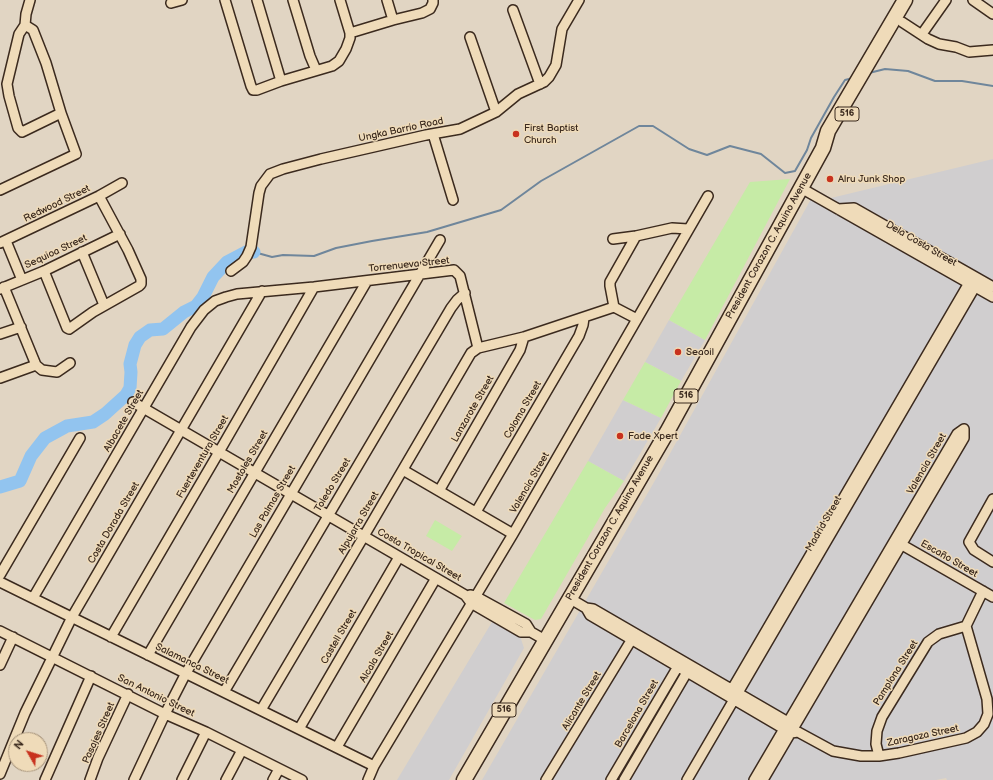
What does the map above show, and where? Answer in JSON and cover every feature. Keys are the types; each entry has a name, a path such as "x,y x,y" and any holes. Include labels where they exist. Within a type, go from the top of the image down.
{"main road":[{"name":"President Corazon C. Aquino Avenue","path":"464,780 657,448 823,148 868,71 905,0"},
{"name":"President Corazon C. Aquino Avenue","path":"868,71 902,22 914,0"}],"street":[{"path":"30,0 26,14 26,25 20,34 7,84 9,96 18,128 22,132 61,113"},
{"path":"171,3 182,0"},
{"path":"225,0 253,90 332,66 339,61 348,44 350,33 340,0"},
{"path":"257,0 280,81"},
{"path":"293,0 310,56 316,70"},
{"path":"387,0 393,20"},
{"path":"350,33 422,13 430,9 433,0"},
{"name":"Ungka Barrio Road","path":"231,271 243,262 249,251 258,193 261,186 270,174 282,169 321,159 460,129 496,112 518,94 547,80 556,65 562,29 579,0"},
{"path":"922,34 946,0"},
{"path":"973,0 993,14"},
{"path":"513,10 540,84"},
{"path":"902,22 928,39 939,44 956,47 969,52 993,50"},
{"path":"0,190 76,154 61,113 46,63 33,30 26,25"},
{"path":"470,37 496,112"},
{"path":"433,134 453,200"},
{"name":"Redwood Street","path":"3,242 99,196 122,182"},
{"name":"Dela Costa Street","path":"801,188 838,209 854,208 974,282 993,297"},
{"path":"44,271 67,328 69,329 104,305 141,284 141,279 120,234 99,196"},
{"name":"Valencia Street","path":"368,780 374,766 513,534 708,196"},
{"path":"613,239 636,236 672,228 688,229"},
{"name":"Sequioa Street","path":"2,288 44,271 120,234"},
{"path":"614,307 610,282 636,236"},
{"name":"Las Palmas Street","path":"134,780 186,673 440,240"},
{"path":"3,242 22,280"},
{"path":"82,252 104,305"},
{"name":"Torrenueva Street","path":"262,291 314,287 454,270 460,276 478,348"},
{"name":"Mostoles Street","path":"148,655 367,281"},
{"name":"Dela Costa Street","path":"974,282 993,287"},
{"name":"Madrid Street","path":"687,780 733,695 974,282"},
{"name":"Fuerteventura Street","path":"111,636 314,287"},
{"path":"2,288 36,365 42,370 57,372 70,363"},
{"name":"Albacete Street","path":"33,598 191,327 204,310 215,301 226,297 262,291"},
{"name":"Costa Dorada Street","path":"0,774 25,713 72,617 262,291"},
{"name":"Toledo Street","path":"224,692 451,308 465,293"},
{"path":"478,348 524,337 614,307 637,319"},
{"name":"Coloma Street","path":"476,512 579,336 584,318"},
{"path":"0,334 20,327"},
{"name":"Lanzarote Street","path":"439,491 520,350 524,337"},
{"name":"Alpujarra Street","path":"261,710 469,355 473,350 478,348"},
{"path":"0,378 36,365"},
{"name":"Costa Tropical Street","path":"133,402 473,599 521,632 531,632 545,640"},
{"name":"Valencia Street","path":"760,779 898,543 957,434 964,429 964,438 898,543"},
{"path":"0,575 80,438"},
{"path":"403,470 513,534"},
{"path":"993,498 970,542 974,550 993,562"},
{"name":"Escaño Street","path":"898,543 993,597"},
{"name":"Castell Street","path":"299,729 399,557"},
{"name":"Alcala Street","path":"337,748 436,578"},
{"name":"Salamanca Street","path":"0,582 374,766"},
{"path":"966,626 983,591"},
{"name":"Zaragoza Street","path":"569,598 586,608 590,615 634,636 833,752 861,756 878,756 899,753 966,738 977,732 984,724 988,714 987,699 966,626"},
{"name":"Pamplona Street","path":"878,756 876,744 877,731 882,717 928,642 939,634 966,626"},
{"name":"San Antonio Street","path":"0,631 128,694 165,714 206,732 302,780"},
{"name":"Alicante Street","path":"546,780 634,636"},
{"path":"0,665 13,637"},
{"name":"Barcelona Street","path":"611,780 680,663"},
{"path":"624,780 689,669"},
{"path":"45,780 91,676"},
{"name":"Pasajes Street","path":"90,780 98,758 128,694"},
{"path":"182,780 206,732"},
{"path":"226,780 242,750"},
{"path":"273,780 279,769"}],"shaded area":[{"path":"993,159 993,780 947,780 946,778 936,780 482,780 657,477 816,190 831,198"},
{"path":"669,320 705,340 681,381 645,362"},
{"path":"623,400 661,418 624,481 588,461"},
{"path":"492,622 520,636 524,648 449,780 397,780"}],"green space":[{"path":"790,179 705,340 669,320 750,182"},
{"path":"645,362 681,381 661,418 623,400"},
{"path":"588,461 624,481 605,508 541,619 535,620 504,603"},
{"path":"435,520 462,536 452,551 426,536"}],"waterway":[{"path":"869,73 885,69 908,71 935,81 962,81 993,86"},
{"path":"254,252 272,257 283,255 314,256 336,248 427,232 501,210 541,181 639,126 653,126 689,149 707,155 730,146 761,154 785,173 795,171 807,150 811,138 834,97 845,80 853,78"},
{"path":"0,487 20,481 31,456 45,438 67,426 93,422 105,414 126,395 130,388 130,364 135,345 140,337 150,330 163,329 184,312 196,306 203,297 213,277 227,262 248,251 254,252"}],"place":[{"name":"First Baptist Church","path":"516,134"},
{"name":"Alru Junk Shop","path":"830,179"},
{"name":"Seaoil","path":"678,352"},
{"name":"Fade Xpert","path":"620,436"}]}
